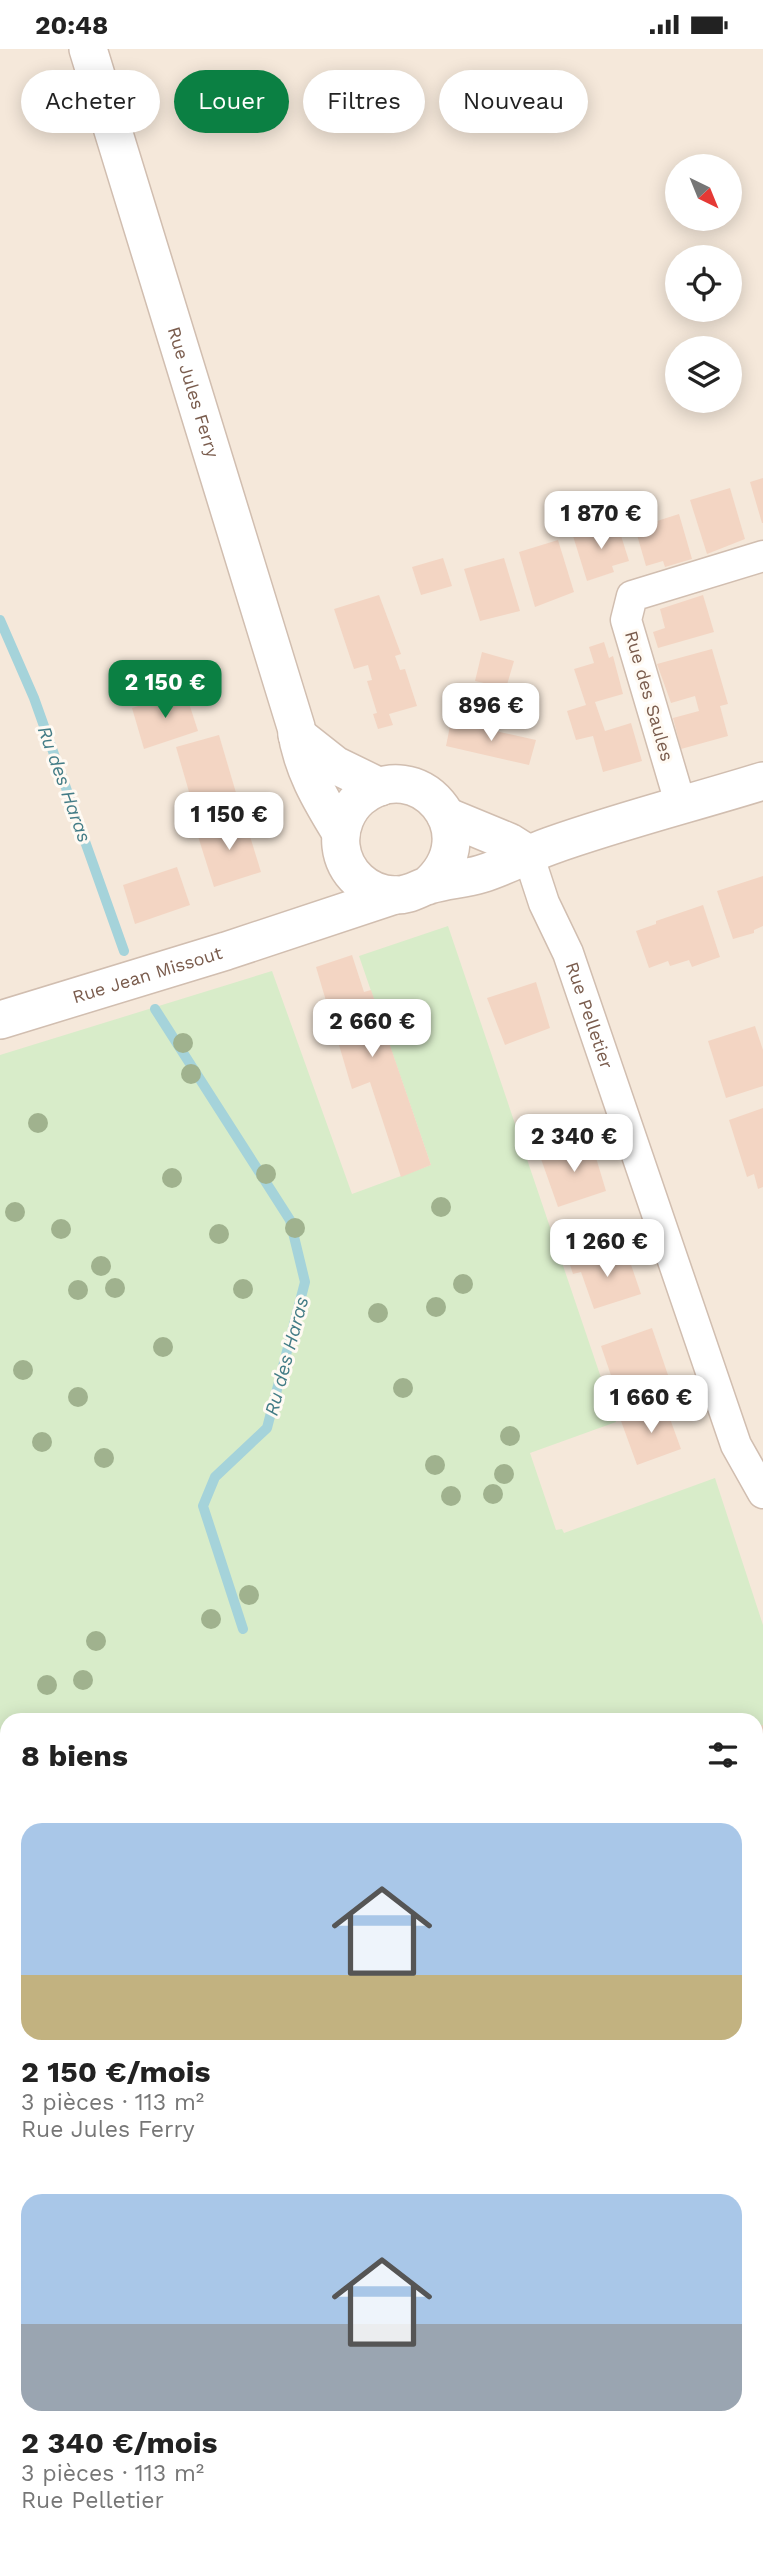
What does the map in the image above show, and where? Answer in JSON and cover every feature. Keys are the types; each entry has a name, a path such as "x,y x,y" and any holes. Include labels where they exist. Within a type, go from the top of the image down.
{"street":[{"name":"Rue Jules Ferry","path":"88,49 312,783 341,833"},
{"name":"Rue des Saules","path":"681,806 626,620 632,596 763,556"},
{"path":"297,735 335,765 380,787"},
{"name":"Rue Jean Missout","path":"0,1020 411,890 482,874 528,854 763,781"},
{"path":"401,785 415,788 434,799 446,816 451,842 444,867 411,890 371,890 352,874 342,852 341,833 351,807 361,797 380,787 401,785"},
{"path":"446,816 509,842 528,854"},
{"name":"Rue Pelletier","path":"528,854 544,903 568,953 736,1445 763,1493"},
{"name":"Rue Jean Missout","path":"293,928 352,874"}],"shaded area":[{"path":"0,49 763,49 763,1713 0,1713"}],"green space":[{"path":"448,926 616,1422 530,1453 556,1530 562,1529 564,1533 715,1478 763,1625 763,1713 0,1713 0,1055 272,971 352,1194 431,1165 359,956"}],"building":[{"path":"763,478 763,523 762,523 750,482"},
{"path":"730,488 745,539 707,554 690,500"},
{"path":"679,514 692,559 665,567 663,561 646,566 635,528"},
{"path":"617,523 629,561 612,566 614,572 587,581 573,536"},
{"path":"558,540 574,592 535,607 519,552"},
{"path":"443,558 452,586 421,595 412,567"},
{"path":"504,558 520,611 480,621 464,569"},
{"path":"379,595 401,654 395,656 400,670 405,669 417,706 389,714 393,725 378,729 373,714 377,713 367,681 372,680 368,665 354,669 334,609"},
{"path":"703,595 714,632 658,648 653,632 665,628 660,609"},
{"path":"604,642 609,658 613,656 623,694 595,702 605,731 631,723 642,761 603,772 593,736 576,740 567,711 586,705 574,669 594,663 589,647"},
{"path":"712,649 728,704 720,706 728,736 681,749 673,718 699,711 695,696 671,703 657,664"},
{"path":"482,652 514,661 506,688 475,681"},
{"path":"185,691 198,731 144,749 132,708"},
{"path":"451,721 536,740 529,765 446,746"},
{"path":"219,735 239,803 196,816 176,747"},
{"path":"244,817 261,872 214,887 196,830"},
{"path":"177,867 190,905 135,924 123,885"},
{"path":"763,876 763,926 754,930 754,933 733,939 717,891"},
{"path":"703,905 720,957 692,967 689,960 670,966 668,961 649,968 636,931"},
{"path":"352,955 364,992 371,990 431,1165 401,1177 370,1082 352,1089 316,967"},
{"path":"536,982 550,1028 505,1045 487,998"},
{"path":"755,1026 763,1050 763,1086 726,1098 708,1041"},
{"path":"763,1108 763,1187 758,1189 754,1174 747,1177 729,1120"},
{"path":"591,1141 606,1191 558,1207 541,1159"},
{"path":"598,1253 601,1262 627,1253 641,1294 594,1309 581,1272 573,1274 569,1262"},
{"path":"652,1328 669,1378 618,1396 601,1346"},
{"path":"665,1405 681,1449 637,1465 621,1421"}],"waterway":[{"name":"Ru des Haras","path":"0,620 34,698 124,951"},
{"name":"Ru des Haras","path":"155,1009 290,1220 305,1282 267,1428 215,1477 203,1506 243,1629"}]}
